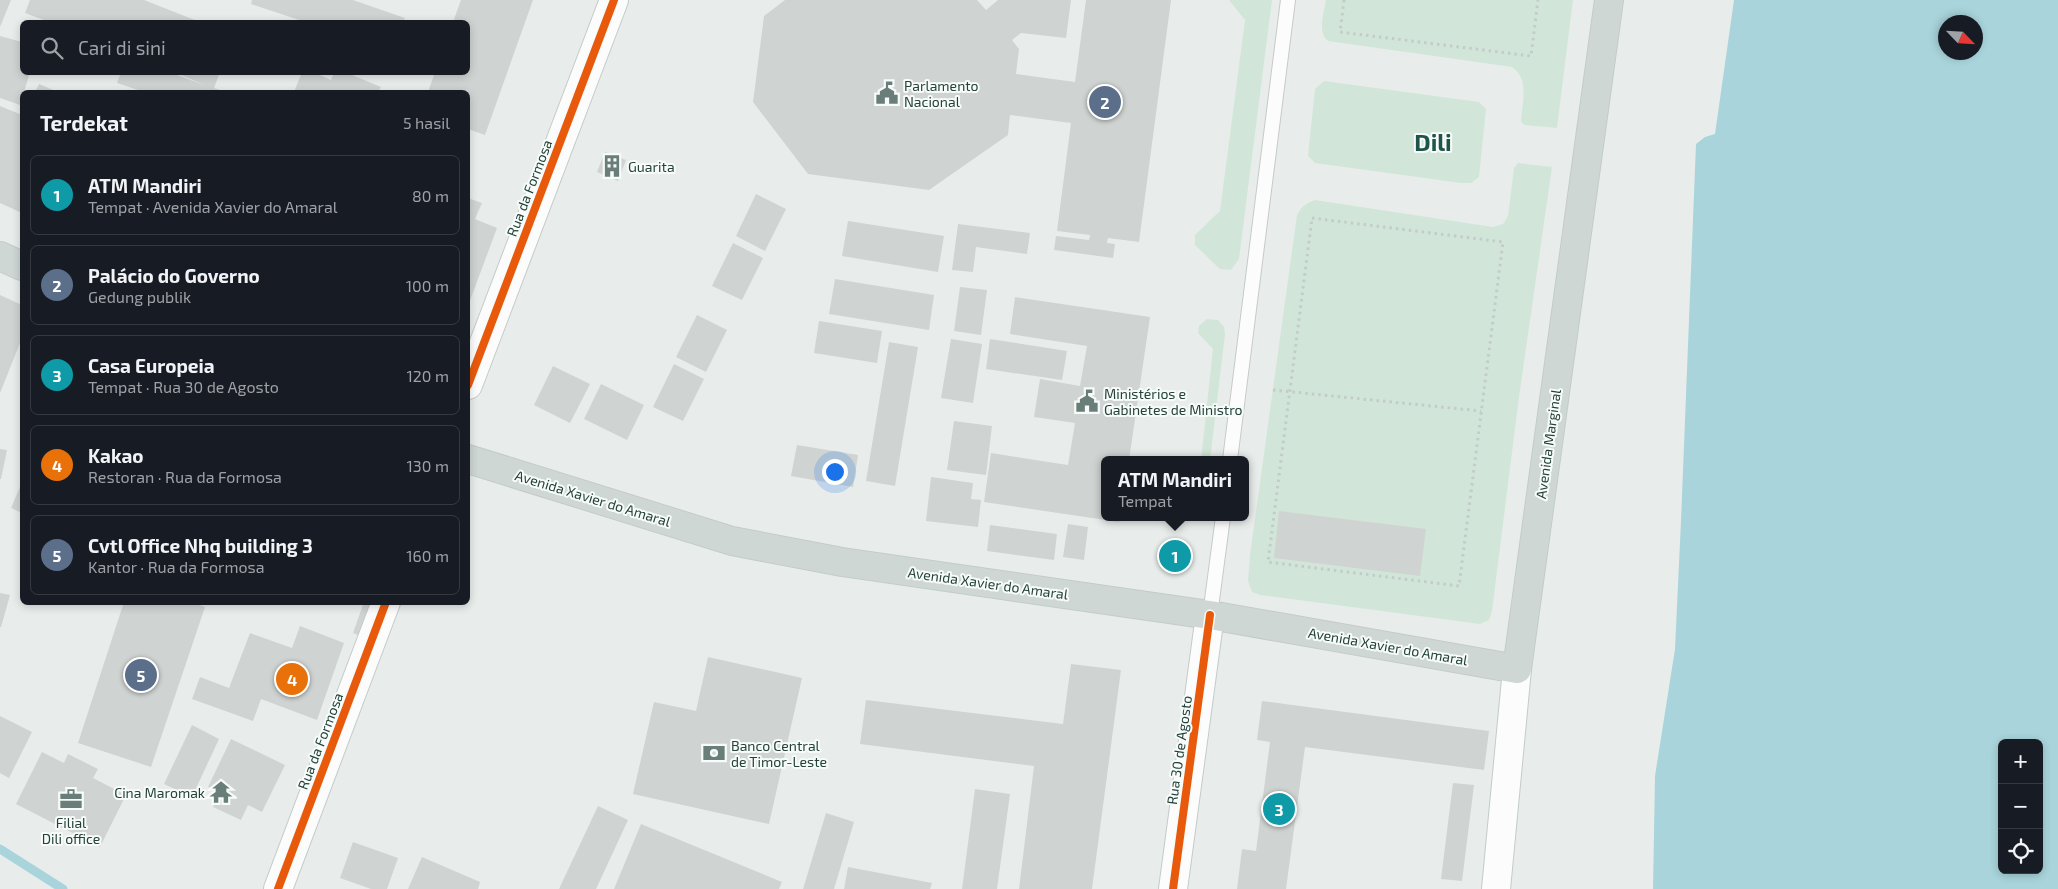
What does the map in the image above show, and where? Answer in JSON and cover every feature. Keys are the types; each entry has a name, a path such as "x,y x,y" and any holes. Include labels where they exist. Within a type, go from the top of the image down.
{"main road":[{"name":"Avenida Marginal","path":"1517,669 1609,0"},
{"path":"0,256 20,265"},
{"name":"Avenida Xavier do Amaral","path":"470,460 732,541 842,562 1210,615 1517,669"}],"street":[{"name":"Rua da Formosa","path":"470,380 614,0"},
{"name":"Rua da Formosa","path":"283,887 385,605"},
{"name":"Rua 30 de Agosto","path":"1173,889 1210,615"},
{"name":"Avenida Marginal","path":"1496,889 1517,669"}],"lane":[{"path":"1231,456 1288,0"},
{"path":"1210,615 1222,521"}],"path":[{"path":"1344,0 1340,32 1531,56 1538,0"},
{"path":"1312,218 1503,242 1459,586 1268,562 1290,391 1312,218"},
{"path":"1273,390 1481,411"}],"green space":[{"path":"1229,0 1272,0 1239,259 1231,270 1220,269 1195,245 1195,235 1220,211 1245,20"},
{"path":"1326,0 1573,0 1557,128 1524,125 1521,121 1523,85 1518,72 1512,67 1328,41 1322,28"},
{"path":"1324,81 1479,102 1486,109 1479,177 1471,183 1461,183 1315,163 1308,156 1315,89"},
{"path":"1518,163 1552,167 1519,397 1492,611 1489,620 1480,624 1260,595 1252,592 1248,581 1250,555 1297,215 1304,206 1315,200 1493,227 1503,224 1508,216 1514,168"},
{"path":"1207,319 1218,320 1224,327 1225,334 1210,456 1201,456 1213,349 1198,333 1199,326"}],"water":[{"path":"1734,0 2058,0 2058,889 1653,889 1655,776 1675,649 1696,144 1705,137 1715,134"}],"building":[{"path":"0,0 11,0 0,27"},
{"path":"30,0 144,0 195,20 44,20 25,13"},
{"path":"252,0 353,0 405,18 404,20 299,20 251,4"},
{"path":"461,0 533,0 485,135 470,130 470,90 429,90 434,75 470,75 470,20 454,20"},
{"name":"Parlamento Nacional","path":"785,0 977,0 986,10 998,0 1071,0 1066,38 1021,33 1012,40 1019,49 1016,74 1075,82 1086,0 1171,0 1139,242 1108,238 1107,243 1115,244 1113,258 1054,250 1056,236 1089,240 1090,235 1057,231 1071,123 1010,115 1008,135 929,190 808,174 753,102 764,16"},
{"path":"0,36 20,41 20,75 29,75 25,90 20,90 20,105 0,98"},
{"path":"120,75 177,75 204,85 182,75 219,75 214,88 220,90 138,90 117,83"},
{"path":"301,75 320,75 331,80 333,75 352,75 381,87 379,90 295,90"},
{"path":"39,84 53,90 36,90"},
{"path":"0,106 20,114 20,212 0,203"},
{"name":"Guarita","path":"605,152 626,160 618,181 597,172"},
{"path":"756,194 786,209 765,251 736,236"},
{"path":"470,199 482,203 475,219 497,228 470,301"},
{"path":"848,221 944,236 938,272 842,256"},
{"path":"958,224 1030,233 1027,254 976,247 973,272 952,270"},
{"path":"733,243 763,258 742,300 712,286"},
{"path":"835,279 934,295 929,330 829,314"},
{"path":"960,287 987,290 981,335 954,331"},
{"path":"0,295 20,304 20,343 0,393"},
{"name":"Ministérios e Gabinetes de Ministro","path":"1015,297 1150,317 1130,456 1101,456 1101,519 984,502 991,453 1068,465 1075,423 1034,417 1040,379 1080,386 1087,346 1010,334"},
{"path":"697,315 727,330 706,372 676,357"},
{"path":"819,321 882,331 877,363 814,353"},
{"path":"951,339 982,344 973,403 941,398"},
{"path":"990,339 1067,351 1062,380 986,369"},
{"path":"889,342 918,347 895,486 866,481"},
{"path":"674,364 704,379 683,421 653,407"},
{"path":"553,366 590,384 570,423 534,405"},
{"path":"601,384 644,405 627,440 584,419"},
{"path":"954,421 992,426 986,475 947,470"},
{"path":"797,445 858,455 853,487 791,476"},
{"path":"0,449 7,450 1,479 0,479"},
{"path":"931,477 973,483 971,499 981,500 978,527 926,521"},
{"path":"20,487 20,512 11,508"},
{"path":"1279,511 1426,529 1420,576 1274,558"},
{"path":"1068,524 1088,527 1084,560 1063,557"},
{"path":"990,525 1057,534 1054,560 987,551"},
{"path":"1165,542 1188,545 1184,570 1162,567"},
{"path":"0,593 10,595 1,627 0,627"},
{"path":"123,605 199,605 205,607 151,767 78,743"},
{"path":"363,605 377,605 366,638 353,633"},
{"path":"300,626 344,643 317,720 261,699 253,721 192,699 200,677 229,688 250,633 292,648"},
{"name":"Banco Central de Timor-Leste","path":"708,657 802,678 769,824 633,794 654,702 696,711"},
{"path":"1071,664 1121,670 1092,889 1019,889 1034,766 860,744 866,700 1063,724"},
{"path":"1262,701 1489,731 1484,770 1305,747 1286,889 1237,889 1242,849 1256,851 1270,742 1257,740"},
{"path":"0,716 32,732 9,778 0,773"},
{"path":"192,725 219,739 192,797 164,784"},
{"path":"231,739 285,765 262,812 248,805 241,820 213,807 220,792 208,787"},
{"name":"Filial Dili office","path":"42,752 64,763 68,754 98,769 93,778 126,795 100,847 16,804"},
{"path":"1453,783 1474,785 1462,881 1441,879"},
{"path":"975,789 1010,794 997,889 962,889"},
{"path":"598,806 628,820 596,889 559,889"},
{"path":"826,813 854,822 834,889 803,889"},
{"path":"641,824 782,882 779,889 614,889"},
{"path":"353,842 398,858 387,889 371,889 340,878"},
{"path":"422,857 480,882 478,889 408,889"},
{"path":"848,867 932,883 930,889 844,889"}],"waterway":[{"path":"0,849 63,889"}],"cycle path":[{"path":"470,380 614,0"},
{"path":"278,889 385,605"},
{"path":"1173,889 1210,615"}],"place":[{"name":"Parlamento Nacional","path":"887,93"},
{"name":"Palácio do Governo","path":"1105,102"},
{"name":"Guarita","path":"612,166"},
{"name":"Ministérios e Gabinetes de Ministro","path":"1087,401"},
{"name":"ATM Mandiri","path":"1175,556"},
{"name":"Cvtl Office Nhq building 3","path":"141,675"},
{"name":"Kakao","path":"292,679"},
{"name":"Banco Central de Timor-Leste","path":"714,753"},
{"name":"Cina Maromak","path":"221,792"},
{"name":"Filial Dili office","path":"71,799"},
{"name":"Casa Europeia","path":"1279,809"}],"district":[{"name":"Dili","path":"1433,141"}]}
